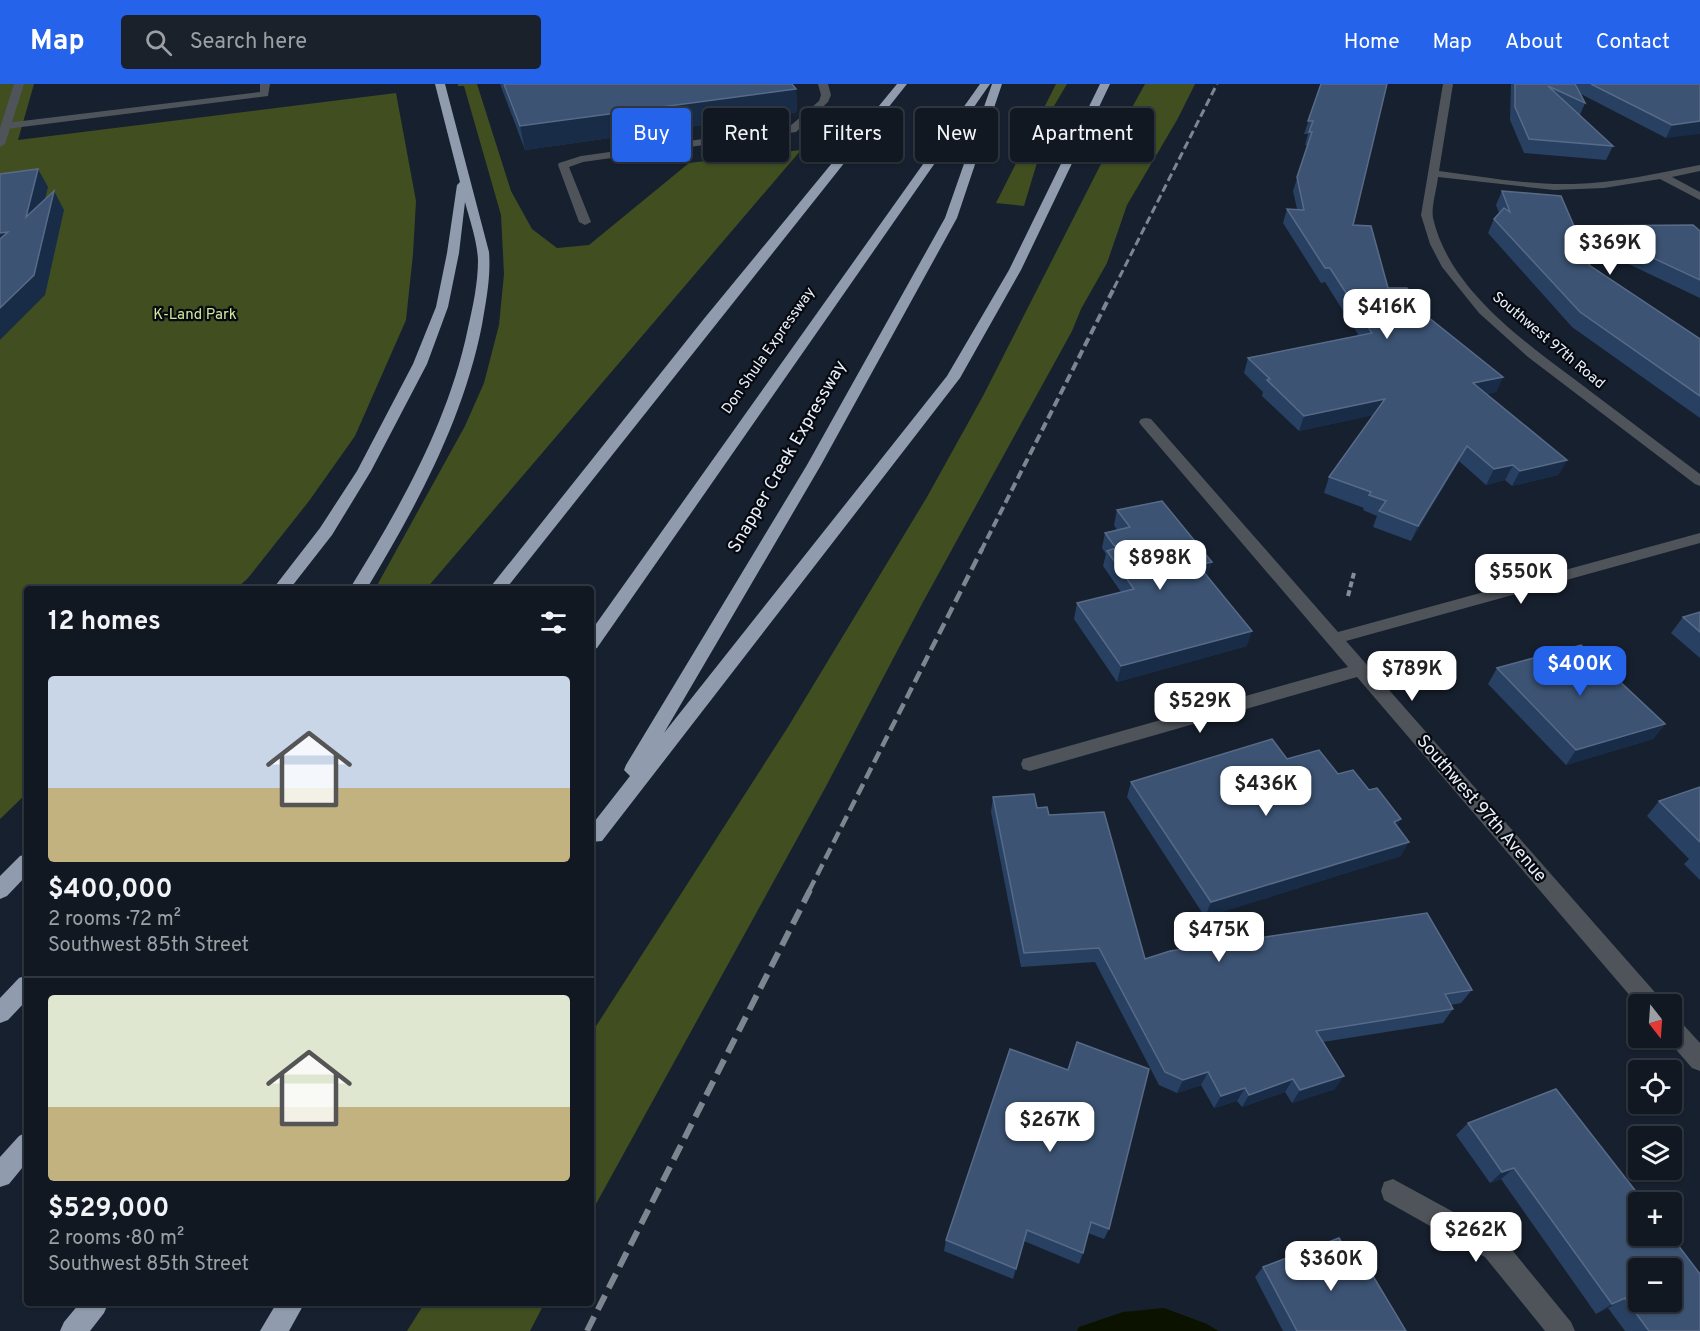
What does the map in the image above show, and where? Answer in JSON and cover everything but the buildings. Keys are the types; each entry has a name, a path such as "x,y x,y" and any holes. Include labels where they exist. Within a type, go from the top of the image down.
{"highway":[{"path":"360,586 389,539 427,466 451,412 467,366 482,290 483,251 440,84"},
{"path":"499,586 722,305 902,84"},
{"name":"Don Shula Expressway","path":"594,640 985,84"},
{"name":"Snapper Creek Expressway","path":"594,836 814,465 951,218 997,84"},
{"path":"594,837 953,378 985,327 1044,215 1105,84"},
{"path":"283,586 326,531 358,481 396,414 420,364 442,307 453,253 463,175"},
{"path":"0,890 24,865"},
{"path":"0,1013 24,988"},
{"path":"0,1175 24,1147"},
{"path":"73,1331 93,1306"},
{"path":"273,1331 290,1306"}],"street":[{"path":"0,144 19,84"},
{"path":"6,126 265,94 265,84"},
{"path":"585,222 563,165 581,159 792,130 823,102 826,95 823,84"},
{"name":"Southwest 97th Road","path":"1449,84 1427,215 1436,244 1448,267 1466,292 1483,310 1533,354 1700,481"},
{"path":"1434,172 1556,187 1603,184 1700,168"},
{"path":"1660,175 1700,197"},
{"name":"Southwest 97th Avenue","path":"1146,422 1642,994"},
{"path":"1333,639 1700,538"},
{"path":"1030,764 1360,670"},
{"path":"1682,1040 1700,1060"},
{"path":"1394,1191 1494,1248 1562,1331"}],"path":[{"path":"1348,596 1354,573"},
{"path":"1410,662 1444,672"}],"green space":[{"name":"K-Land Park","path":"0,84 34,84 18,140 396,93 416,201 406,320 355,436 309,501 239,586 24,586 24,796 0,819"},
{"path":"458,84 477,84 511,191 532,229 557,248 589,245 689,163 789,162 789,151 801,150 429,586 377,586 465,426 484,383 499,325 504,274 501,215 464,86 458,86"},
{"path":"1056,84 1067,84 1053,108 1044,108"},
{"path":"1145,84 1195,84 1154,159 1154,108 1132,108"},
{"path":"1017,162 1037,162 1024,206 996,203"},
{"path":"1102,162 1152,162 1127,205 1107,263 1081,309 1072,331 923,602 824,790 594,1208 594,1029 788,727 927,497 983,396"},
{"path":"423,1306 543,1306 530,1331 407,1331"}],"shaded area":[{"path":"1164,1308 1207,1324 1218,1331 1077,1331 1079,1327 1123,1312"}],"railway":[{"path":"1114,288 1217,84"},
{"path":"981,551 1115,286"},
{"path":"809,891 982,549"},
{"path":"587,1331 810,890"}]}
